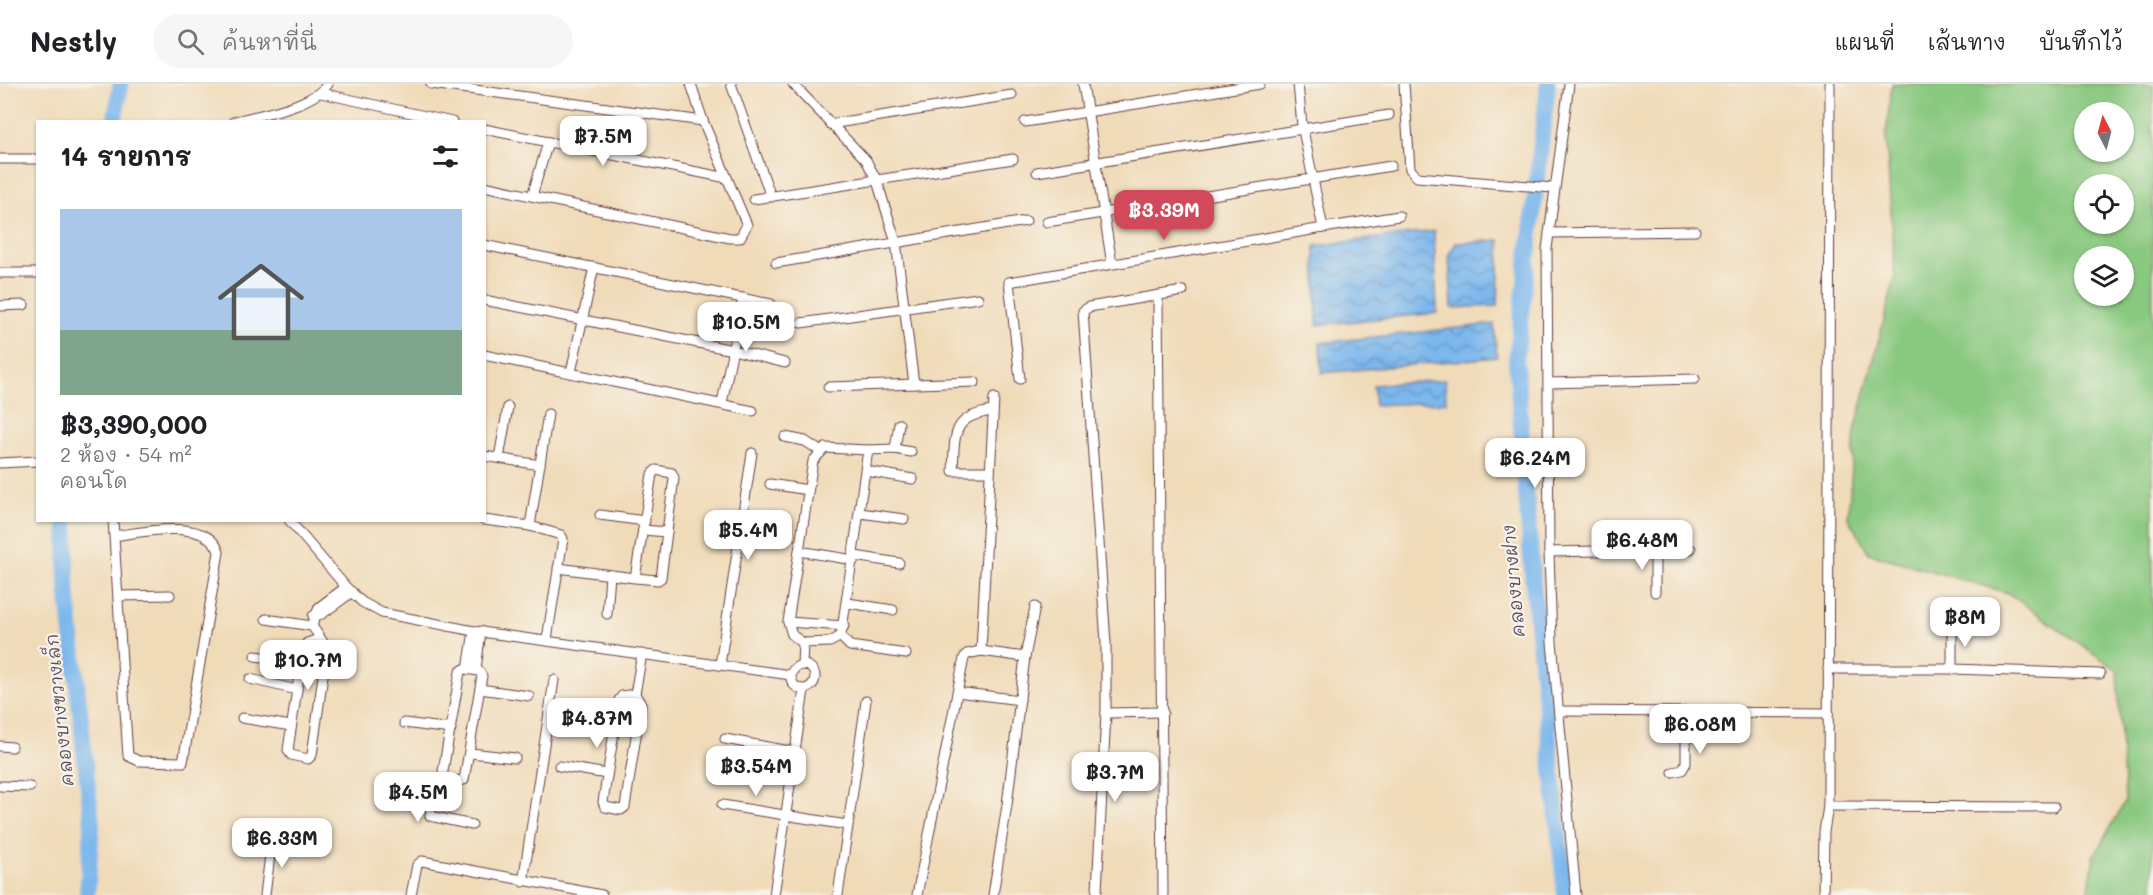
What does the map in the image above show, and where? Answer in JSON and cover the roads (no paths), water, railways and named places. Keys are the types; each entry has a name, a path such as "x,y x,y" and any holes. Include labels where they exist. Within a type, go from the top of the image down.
{"street":[{"path":"240,120 302,102 321,93 328,84"},
{"path":"430,84 703,121"},
{"path":"512,94 513,84"},
{"path":"486,186 740,238 745,233 747,225 703,121 691,84"},
{"path":"731,84 771,197"},
{"path":"793,84 866,160 877,182 896,242 914,384"},
{"path":"1083,84 1112,264"},
{"path":"1026,122 1260,84"},
{"path":"1298,84 1303,129 1323,228"},
{"path":"1404,84 1405,121 1412,173 1418,177 1553,188"},
{"path":"1569,84 1553,188 1549,233 1549,552 1552,642 1576,895"},
{"path":"1823,895 1824,832 1828,806 1830,84"},
{"path":"321,93 443,120"},
{"path":"830,124 1012,95"},
{"path":"1037,172 1389,115"},
{"path":"486,129 727,178"},
{"path":"532,196 548,142"},
{"path":"0,159 36,159"},
{"path":"754,199 877,182 1013,159"},
{"path":"1047,222 1392,166"},
{"path":"1020,379 1009,282 1399,216"},
{"path":"776,263 1026,221"},
{"path":"1549,233 1695,231"},
{"path":"486,245 771,304"},
{"path":"571,372 594,267"},
{"path":"0,273 36,273"},
{"path":"1097,891 1106,713 1103,590 1083,311 1089,307 1183,291"},
{"path":"1158,297 1163,895"},
{"path":"723,403 743,298"},
{"path":"801,323 978,298"},
{"path":"486,300 733,350 785,363"},
{"path":"0,306 24,305"},
{"path":"486,355 753,411"},
{"path":"1549,383 1695,379"},
{"path":"828,387 975,382"},
{"path":"981,651 994,398"},
{"path":"499,458 508,406"},
{"path":"990,471 953,471 955,433 959,425 968,418 993,411"},
{"path":"530,526 548,414"},
{"path":"895,448 899,424"},
{"path":"785,437 805,441 820,451"},
{"path":"841,637 830,642 803,644 792,635 788,622 813,460 820,451 832,447 868,450 895,448 911,452"},
{"path":"841,637 848,603 868,450"},
{"path":"720,665 752,453"},
{"path":"486,456 540,465"},
{"path":"0,463 36,461"},
{"path":"558,568 635,578 660,580 674,478 672,473 653,471 635,578"},
{"path":"866,471 913,479"},
{"path":"770,484 808,490"},
{"path":"860,513 904,519"},
{"path":"600,515 667,532"},
{"path":"486,520 530,526 561,535 547,639"},
{"path":"113,522 114,536 118,596 128,756 139,761 183,762 219,552 210,539 178,524 114,536"},
{"path":"292,522 349,590 362,602 382,613 477,631 791,675"},
{"path":"1655,549 1655,592"},
{"path":"1549,552 1691,549"},
{"path":"799,551 899,563"},
{"path":"607,614 610,575"},
{"path":"319,639 307,643 300,662 289,753 311,758 327,654 313,621 319,607 349,590"},
{"path":"118,596 170,595"},
{"path":"848,603 893,610"},
{"path":"993,895 1025,657 1035,607"},
{"path":"266,619 313,621"},
{"path":"788,622 844,626"},
{"path":"1952,627 1952,669"},
{"path":"472,669 477,631"},
{"path":"841,637 850,646 906,654"},
{"path":"791,675 802,665 803,644"},
{"path":"917,895 964,658 967,654 981,651 1025,657"},
{"path":"634,694 622,696 619,700 603,805 623,810 641,704 634,694 642,654"},
{"path":"255,656 300,662"},
{"path":"802,665 812,668 816,676 814,684 804,690"},
{"path":"443,780 464,780 471,753 480,689 481,673 472,669 460,672 443,780 432,797 430,816 472,825"},
{"path":"1828,669 1952,669 2100,674"},
{"path":"791,675 793,685 804,690"},
{"path":"250,679 297,690"},
{"path":"523,882 554,680"},
{"path":"480,689 529,696"},
{"path":"774,895 804,690"},
{"path":"957,692 1020,700"},
{"path":"838,895 866,701"},
{"path":"1559,711 1828,712"},
{"path":"1106,713 1163,712"},
{"path":"1673,772 1682,770 1686,763 1686,712"},
{"path":"242,718 291,726"},
{"path":"404,723 451,729"},
{"path":"725,739 795,752"},
{"path":"0,746 12,747"},
{"path":"471,753 515,758"},
{"path":"559,766 607,774"},
{"path":"0,786 30,787"},
{"path":"722,805 847,825"},
{"path":"1828,806 2054,807"},
{"path":"265,895 272,839"},
{"path":"411,895 417,865 422,861 523,882 602,895"}],"water":[{"path":"1434,231 1437,313 1317,325 1315,246"},
{"path":"1500,240 1498,306 1452,308 1449,254 1456,243"},
{"path":"1494,324 1497,357 1322,373 1320,343"},
{"path":"1445,380 1446,402 1375,405 1373,385"}],"waterway":[{"name":"คลองบางขวางเล็ก","path":"114,120 121,84"},
{"name":"คลองบางฝาง","path":"1548,84 1516,361 1533,584 1565,895"},
{"name":"คลองบางขวางเล็ก","path":"66,522 67,588 92,825 87,895"}]}
